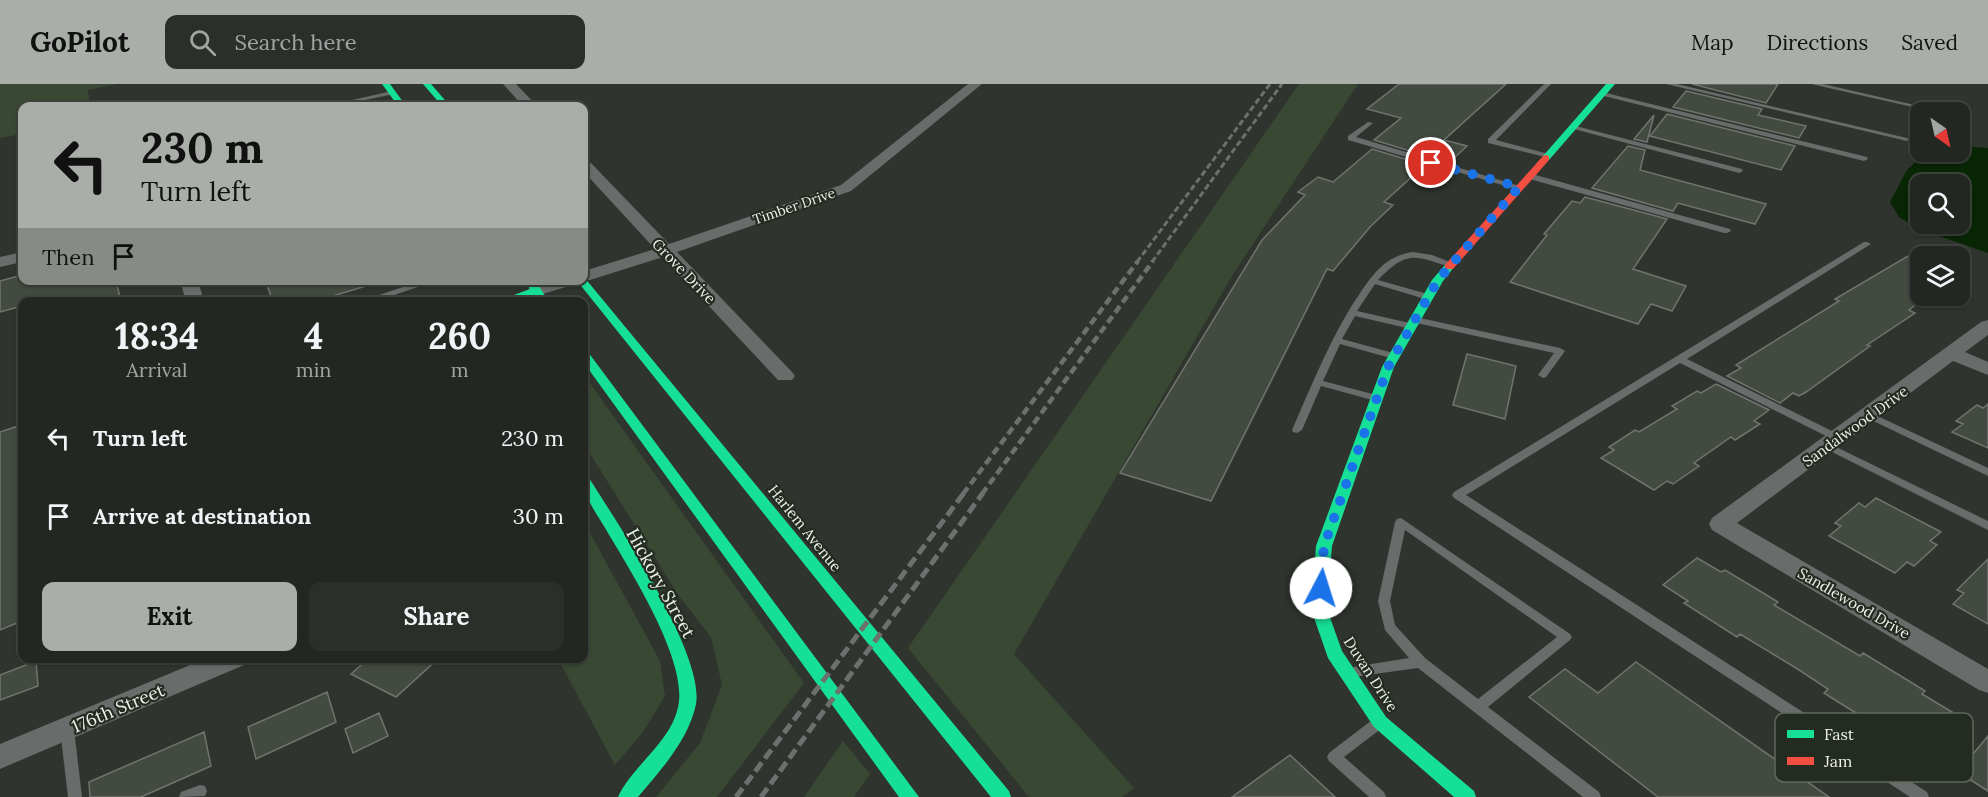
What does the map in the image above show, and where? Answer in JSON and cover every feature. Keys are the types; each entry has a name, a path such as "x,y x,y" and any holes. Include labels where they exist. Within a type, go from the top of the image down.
{"street":[{"path":"427,84 443,102"},
{"path":"509,84 526,102"},
{"name":"Timber Drive","path":"588,275 665,251 846,188 976,84"},
{"path":"389,88 399,102"},
{"name":"Duvan Drive","path":"1467,797 1380,722 1334,653 1319,609 1324,546 1394,356 1438,280 1607,89"},
{"name":"Grove Drive","path":"588,168 785,376"},
{"path":"0,262 18,258"},
{"path":"517,297 555,285"},
{"name":"Harlem Avenue","path":"586,285 1002,797"},
{"name":"Sandalwood Drive","path":"1720,524 1988,326"},
{"path":"1953,354 1988,369"},
{"path":"588,360 910,797"},
{"name":"Hickory Street","path":"588,488 672,634 685,668 689,700 672,736 627,797"},
{"name":"Sandlewood Drive","path":"1720,524 1988,682"},
{"name":"176th Street","path":"0,757 223,663"}],"lane":[{"path":"1546,156 1491,141 1548,84"},
{"path":"1669,84 1906,139"},
{"path":"1814,84 1910,105"},
{"path":"342,102 389,88"},
{"path":"1607,89 1864,159"},
{"path":"1370,123 1351,138 1519,187"},
{"path":"1572,127 1739,171"},
{"path":"1529,176 1726,231"},
{"path":"1793,713 1458,495 1867,244"},
{"path":"1298,430 1351,312 1389,263 1405,255 1422,255 1451,264"},
{"path":"1373,281 1428,297"},
{"path":"379,297 418,285"},
{"path":"1351,312 1560,351 1543,375"},
{"path":"1338,341 1394,356"},
{"path":"1679,359 1988,526"},
{"path":"1319,383 1377,398"},
{"path":"1869,415 1988,472"},
{"path":"1478,707 1566,637 1401,522 1384,601 1389,627 1420,662 1478,707 1594,797"},
{"path":"1347,673 1420,662"},
{"path":"1379,797 1334,756 1380,722"},
{"path":"67,729 75,797"},
{"path":"1899,782 1922,797"}],"shaded area":[{"path":"0,84 117,84 88,90 90,102 18,102 18,135 0,138"},
{"path":"1299,84 1358,84 1232,276 1014,654 1134,788 1122,797 1029,797 908,648"},
{"path":"1970,147 1988,148 1988,253 1933,234 1970,234 1970,174 1910,174 1910,224 1899,217 1890,202 1907,170 1915,162 1970,162"},
{"path":"588,381 804,683 717,797 656,797 700,743 722,685 711,637 679,596 588,450"},
{"path":"588,529 660,661 665,696 643,732 615,765 560,663 588,663"},
{"path":"843,741 870,774 854,797 804,797"}],"building":[{"path":"1399,84 1506,84 1444,140 1467,146 1449,163 1374,140 1401,118 1367,109"},
{"path":"1692,84 1778,84 1766,103"},
{"path":"1686,91 1762,109 1758,115 1806,126 1799,138 1673,107"},
{"path":"1667,114 1795,146 1781,170 1650,136"},
{"path":"1654,115 1647,142 1634,139"},
{"path":"1628,146 1645,150 1640,170 1766,204 1755,224 1678,203 1673,211 1592,188"},
{"path":"1372,149 1425,165 1384,202 1393,205 1370,227 1333,271 1327,269 1211,501 1120,473 1262,240 1305,195 1298,192 1318,177 1333,182"},
{"path":"1585,197 1667,219 1633,269 1686,286 1672,311 1651,304 1638,324 1510,282 1547,235 1544,234 1572,201 1580,203"},
{"path":"1910,255 1910,306 1914,306 1909,310 1915,313 1867,345 1870,346 1806,392 1799,396 1793,393 1780,403 1727,376 1741,368 1736,365 1839,301 1835,299"},
{"path":"18,276 18,285 117,285 120,297 18,297 18,307 0,312 0,281"},
{"path":"267,285 366,286 330,297 271,297"},
{"path":"1467,354 1516,366 1505,419 1453,405"},
{"path":"1716,384 1769,410 1754,421 1760,424 1735,440 1731,437 1694,463 1699,466 1673,484 1667,481 1654,490 1601,458 1614,450 1609,447 1635,430 1639,432 1677,409 1672,406 1697,391 1701,393"},
{"path":"1988,404 1988,448 1952,432 1963,424 1956,421 1977,405 1983,408"},
{"path":"18,426 18,623 0,630 0,432"},
{"path":"1876,498 1941,532 1930,541 1937,545 1914,566 1907,562 1895,573 1829,536 1841,526 1835,523 1859,503 1865,507"},
{"path":"1697,558 1721,572 1725,570 1778,602 1774,605 1860,656 1863,653 1925,691 1922,694 1952,712 1856,713 1824,693 1828,689 1740,634 1737,637 1684,603 1688,601 1663,585"},
{"path":"1988,559 1988,624 1953,604 1964,593 1957,590"},
{"path":"1636,662 1775,759 1775,782 1808,782 1829,797 1658,797 1529,697 1565,669 1598,693"},
{"path":"36,663 38,686 0,700 0,675"},
{"path":"363,663 433,663 396,697 351,674"},
{"path":"327,692 336,722 256,759 248,727"},
{"path":"379,713 388,736 353,753 345,729"},
{"path":"204,732 211,766 141,797 90,797 89,782"},
{"path":"1988,736 1988,791 1973,782 1973,754"},
{"path":"1290,755 1335,797 1232,797"}],"railway":[{"path":"1137,262 1270,84"},
{"path":"1152,262 1282,84"},
{"path":"963,494 1138,261"},
{"path":"982,494 1153,261"},
{"path":"736,797 964,493"},
{"path":"761,797 983,493"}],"traffic: fast":[{"path":"386,84 399,102"},
{"path":"427,84 443,102"},
{"path":"1546,158 1611,84"},
{"path":"1449,267 1438,280 1388,367 1324,546 1319,609 1334,653 1380,722 1467,797"},
{"path":"532,285 541,297"},
{"path":"586,285 1002,797"},
{"path":"516,297 536,291"},
{"path":"588,360 910,797"},
{"path":"588,488 665,622 687,680 688,701 679,726 663,752 627,797"}],"traffic: jam":[{"path":"1449,267 1546,158"}],"route":[{"path":"1321,588 1324,546 1388,367 1438,280 1519,187 1431,163"}]}
